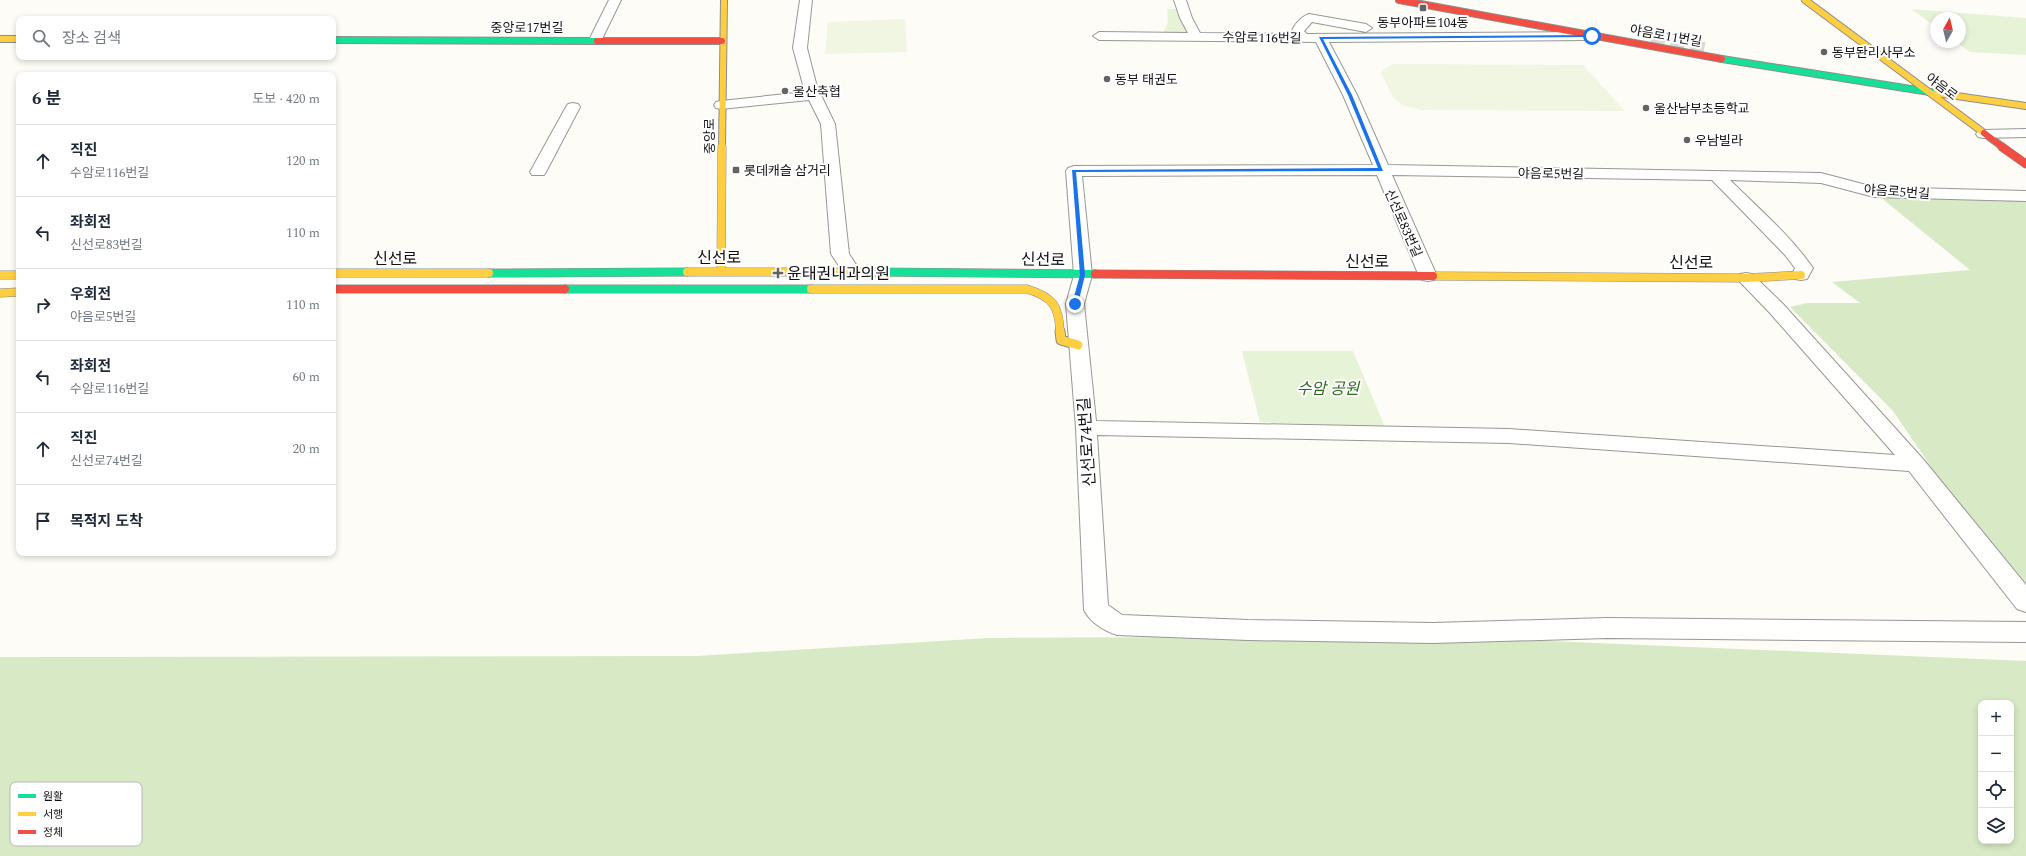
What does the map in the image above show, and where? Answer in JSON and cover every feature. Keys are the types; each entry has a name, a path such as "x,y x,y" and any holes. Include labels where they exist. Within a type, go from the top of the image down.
{"street":[{"path":"595,40 615,0"},
{"name":"중앙로","path":"721,272 721,105 724,0"},
{"path":"806,0 800,48 810,87 828,124 840,254 852,272"},
{"path":"1180,0 1186,18 1196,37"},
{"name":"야음로11번길","path":"1399,0 1592,36 1929,93 2026,106"},
{"name":"야음로","path":"1800,1 1912,90"},
{"name":"야음로","path":"1800,1 2026,164"},
{"path":"1304,38 1298,33 1298,30 1309,18 1383,34"},
{"name":"수암로116번길","path":"1099,36 1321,38 1383,34 1416,37 1524,33 1592,36"},
{"name":"신선로83번길","path":"1321,38 1345,83 1381,170 1428,276"},
{"path":"0,39 16,39"},
{"name":"중앙로17번길","path":"336,40 722,41"},
{"path":"721,105 814,95"},
{"path":"538,172 573,107"},
{"path":"1983,134 2026,134"},
{"path":"2006,134 2026,149"},
{"name":"야음로5번길","path":"1083,275 1074,171 1381,170 1716,175 1821,178 1874,192 2026,196"},
{"path":"1716,175 1791,252 1804,268 1801,274"},
{"name":"신선로","path":"336,273 852,272 1083,275 1746,278 1801,274"},
{"path":"0,275 16,275"},
{"path":"1017,289 1083,275"},
{"name":"신선로74번길","path":"1083,275 1075,304 1086,428 1096,610 1118,625 1248,630 1433,633 1607,628 2026,632"},
{"path":"1746,278 1776,308 1914,464 2026,602"},
{"name":"신선로","path":"336,289 1017,289 1040,291 1051,297 1058,308 1061,340 1078,345"},
{"path":"0,292 16,292"},
{"path":"1086,428 1509,436 1914,464"}],"green space":[{"path":"1167,9 1183,9 1196,37 1161,37 1168,23"},
{"path":"1911,9 1949,12 1930,12 1930,23"},
{"path":"1966,13 2026,18 2026,55 1970,52 1964,48 1966,48"},
{"path":"905,19 907,52 825,54 828,22"},
{"path":"1394,64 1583,65 1625,111 1421,110 1402,105 1393,97 1381,73 1386,68"},
{"path":"1874,192 2026,196 2026,590 1968,521 1893,411 1790,307 1807,303 1860,303 1832,282 1970,270"},
{"name":"수암 공원","path":"1242,351 1353,351 1385,427 1260,422"},
{"path":"1430,636 2026,661 2026,856 0,856 0,657 697,656 988,638"}],"tunnel":[{"path":"1651,40 1709,50"}],"traffic: fast":[{"path":"336,40 597,41"},
{"path":"1722,59 1936,93"},
{"path":"489,273 687,272"},
{"path":"870,272 1095,274"},
{"path":"565,289 811,289"}],"traffic: slow":[{"path":"721,272 722,41 724,0"},
{"path":"1805,0 1984,133"},
{"path":"0,39 16,39"},
{"path":"1936,93 2026,106"},
{"path":"687,272 870,272"},
{"path":"336,273 489,273"},
{"path":"0,275 16,275"},
{"path":"1433,276 1746,278 1801,275"},
{"path":"811,289 1027,289 1038,292 1046,296 1051,301 1058,313 1061,340 1078,345"},
{"path":"0,293 16,292"}],"traffic: jam":[{"path":"1399,0 1722,59"},
{"path":"597,41 722,41"},
{"path":"1984,133 2026,164"},
{"path":"1095,274 1433,276"},
{"path":"336,289 565,289"}],"place":[{"name":"동부아파트104동","path":"1423,8"},
{"name":"동부돤리사무소","path":"1824,52"},
{"name":"동부 태권도","path":"1107,79"},
{"name":"울산축협","path":"785,91"},
{"name":"울산남부초등학교","path":"1646,108"},
{"name":"우남빌라","path":"1687,140"},
{"name":"롯데캐슬 삼거리","path":"736,170"},
{"name":"윤태권내과의원","path":"778,273"}],"route":[{"path":"1075,304 1083,275 1074,171 1381,170 1350,95 1321,38 1592,36"}]}
